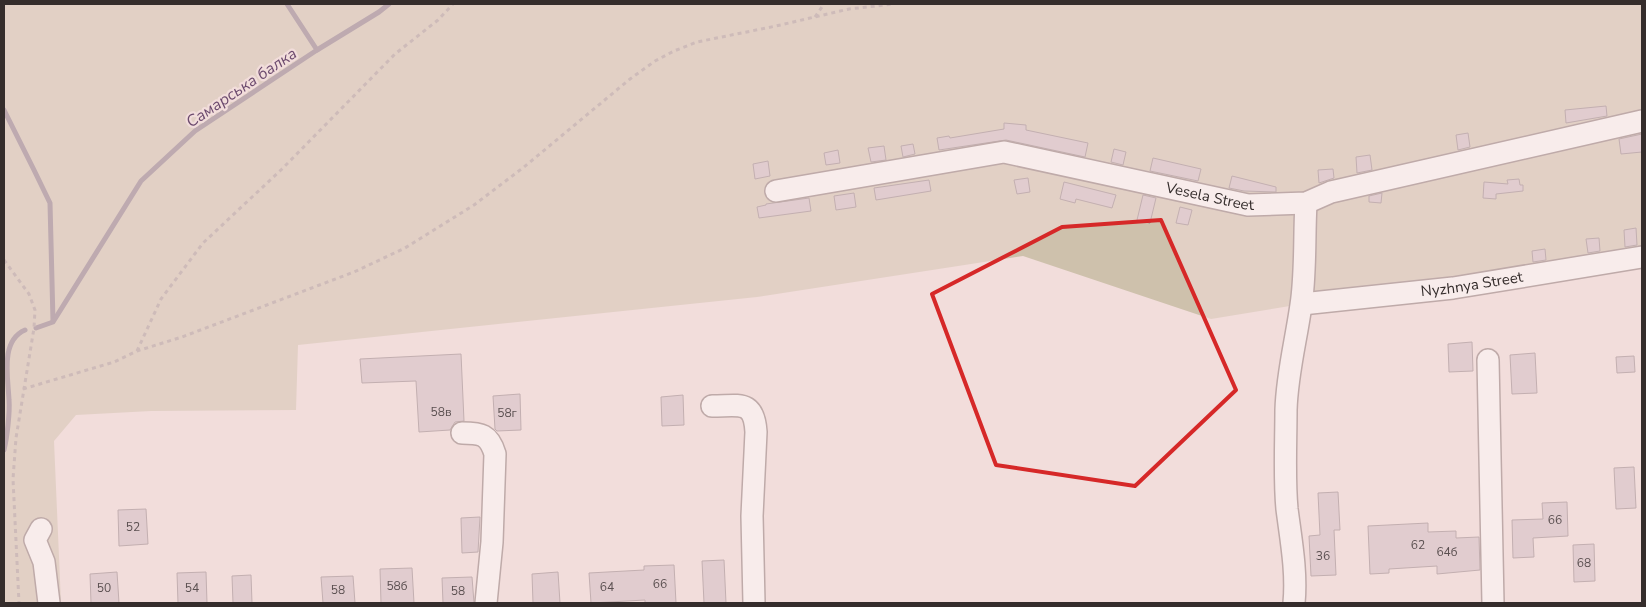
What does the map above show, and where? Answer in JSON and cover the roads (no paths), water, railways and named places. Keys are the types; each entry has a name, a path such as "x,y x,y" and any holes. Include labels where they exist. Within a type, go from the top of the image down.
{"lane":[{"name":"Vesela Street","path":"776,191 1004,152 1248,205 1306,203 1331,192 1642,121"},
{"path":"1294,603 1293,550 1287,507 1286,410 1289,374 1302,304 1306,203"},
{"name":"Nyzhnya Street","path":"1302,304 1453,288 1642,257"},
{"path":"1488,360 1492,603"},
{"path":"712,406 748,408 753,412 755,419 752,516 754,603"},
{"path":"462,433 479,433 486,437 492,445 495,454 492,542 486,603"},
{"path":"41,529 35,540 44,562 49,603"}],"waterway":[{"path":"287,4 317,50"},
{"name":"Самарська балка","path":"36,328 53,322 141,181 195,131 389,4"},
{"path":"4,110 50,203 53,321"},
{"name":"Самарська балка","path":"4,450 9,411 7,361 12,342 17,335 25,330"}]}
